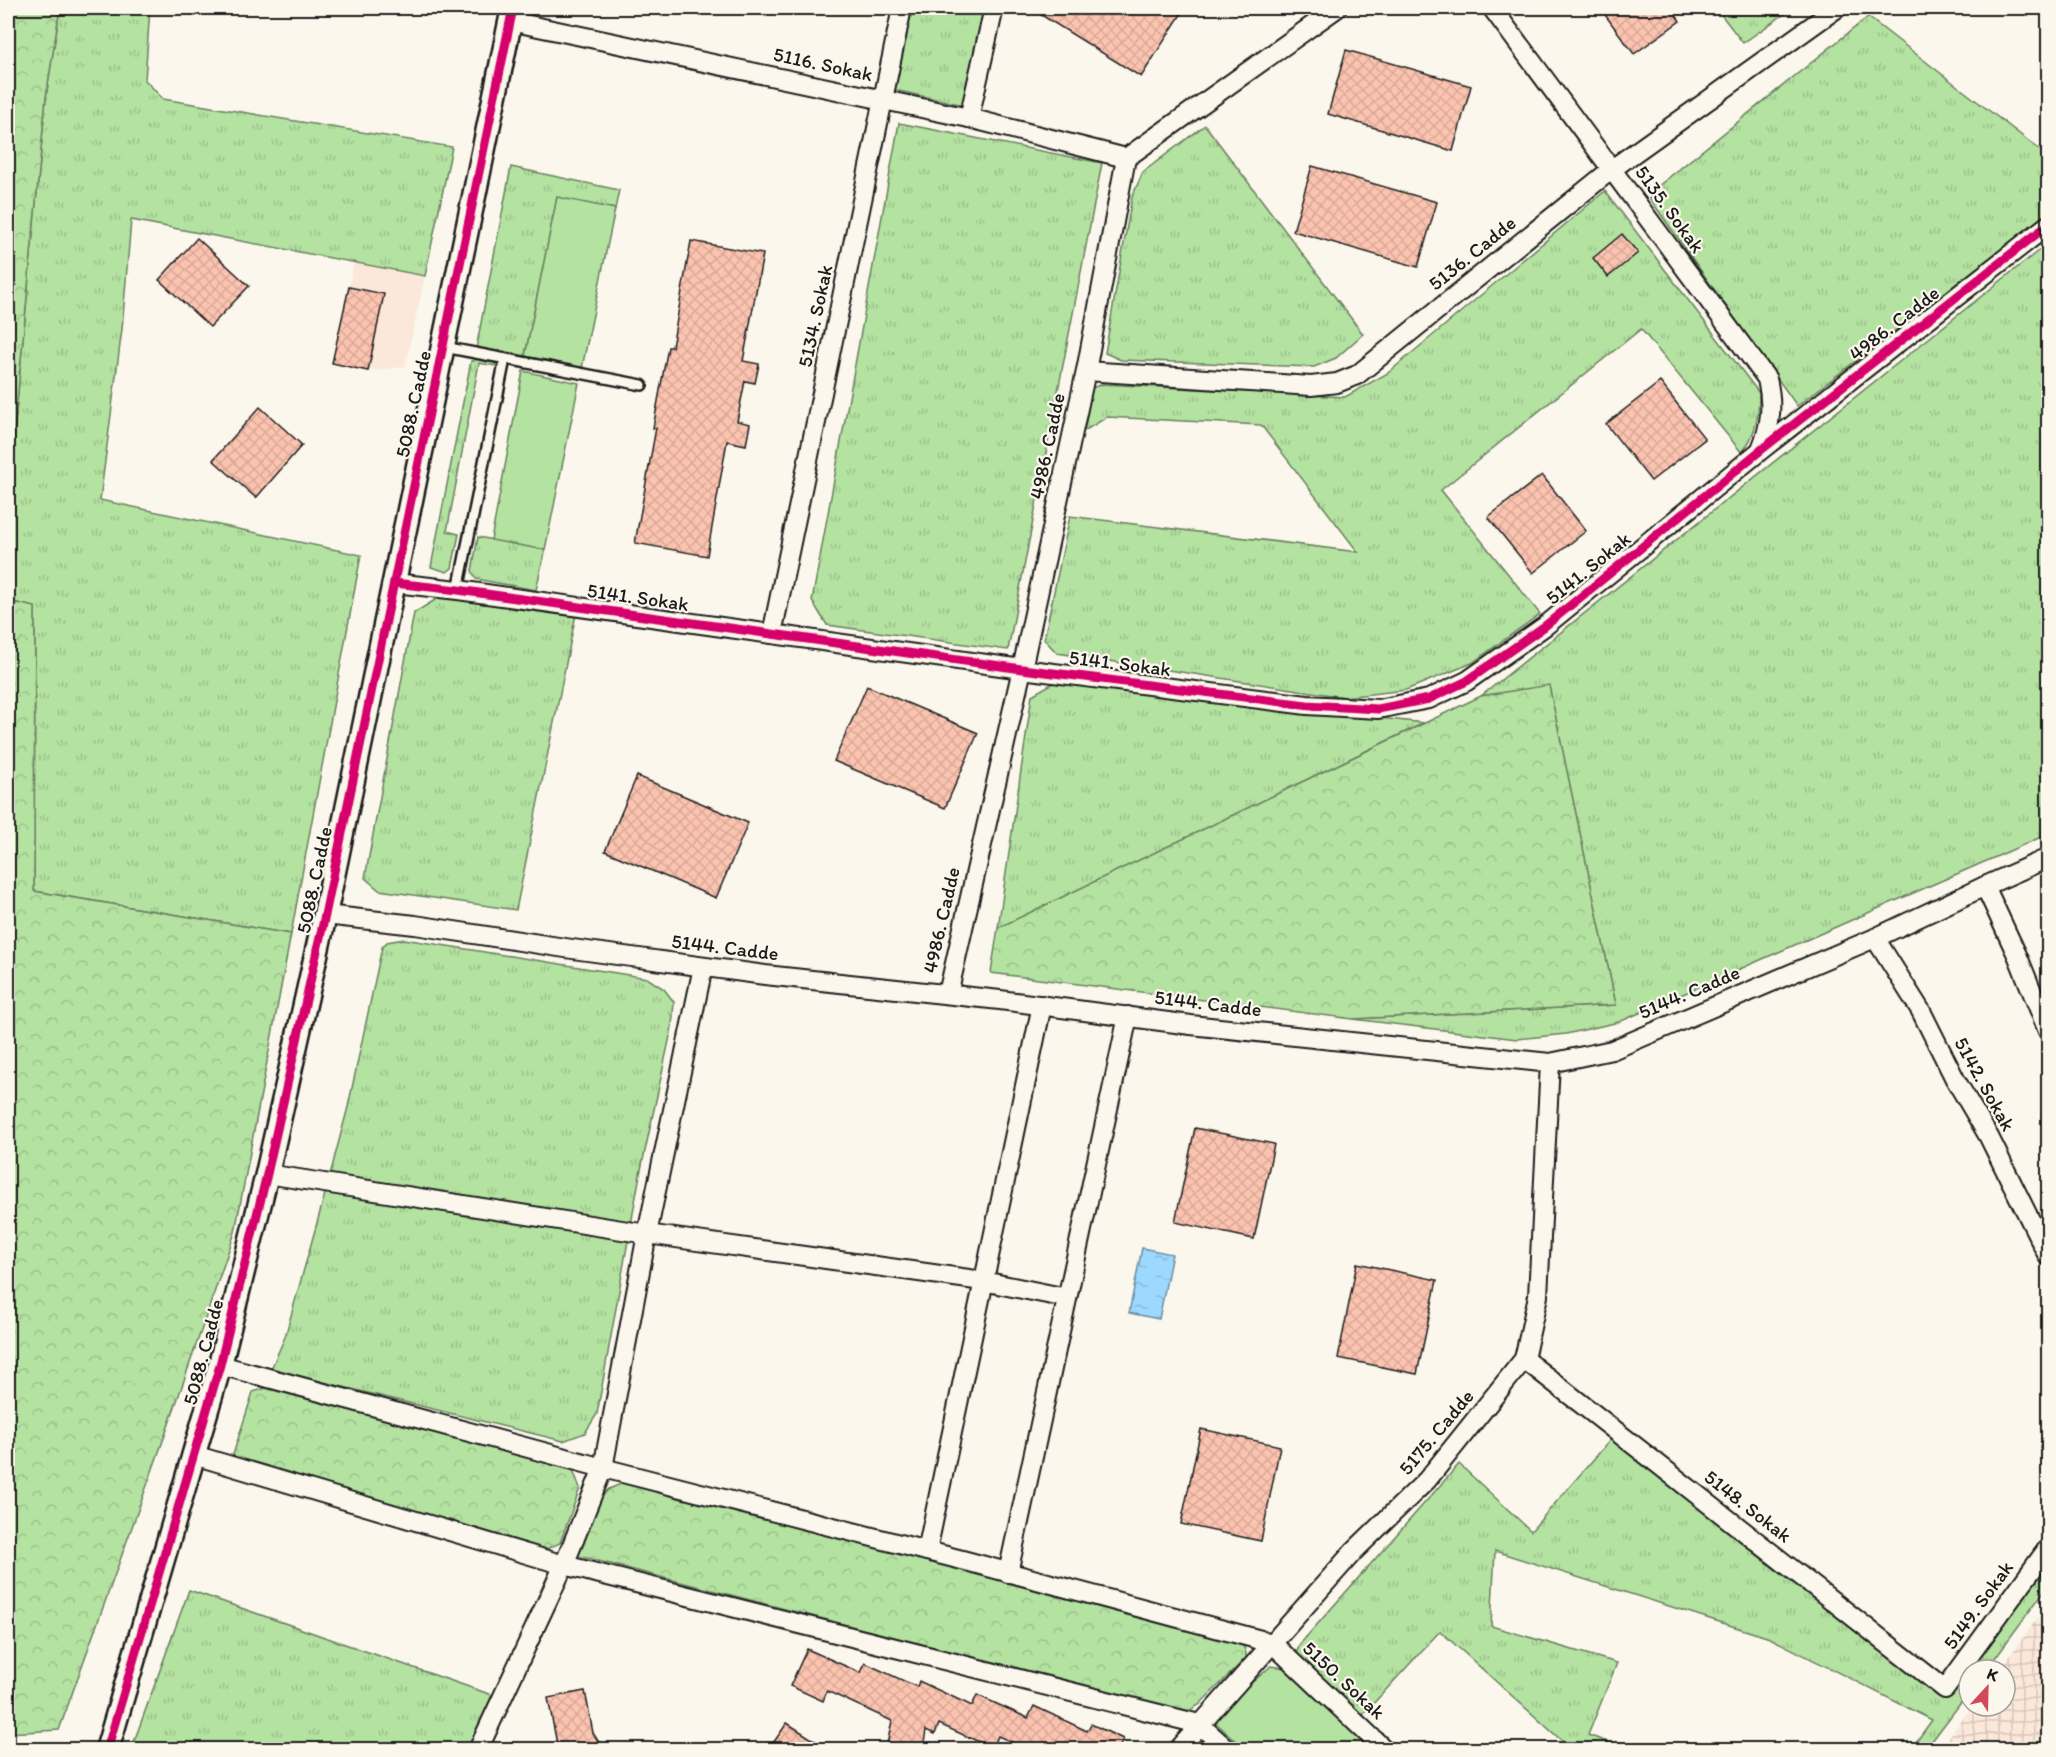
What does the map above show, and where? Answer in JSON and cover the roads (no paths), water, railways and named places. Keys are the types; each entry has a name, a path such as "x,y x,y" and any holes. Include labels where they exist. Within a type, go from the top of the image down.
{"street":[{"name":"5134. Sokak","path":"772,634 902,8"},
{"path":"969,118 994,8"},
{"path":"1126,158 1337,8"},
{"name":"5135. Sokak","path":"1492,8 1767,379 1771,397 1771,412 1768,432 1761,450"},
{"name":"5136. Cadde","path":"1086,371 1311,386 1337,383 1357,375 1612,169 1837,8"},
{"name":"5116. Sokak","path":"512,14 969,118 1126,158"},
{"name":"5088. Cadde","path":"107,1749 220,1365 267,1174 325,915 512,14"},
{"name":"4986. Cadde","path":"948,994 1022,669 1086,371 1126,158"},
{"name":"4986. Cadde","path":"1761,450 2049,225"},
{"name":"5141. Sokak","path":"394,583 1022,669 1307,705 1378,709 1429,699 1467,681 1545,626 1761,450"},
{"name":"5144. Cadde","path":"325,915 415,925 703,967 948,994 1203,1026 1550,1063 1612,1050 1875,938 2049,858"},
{"path":"1985,886 2049,1031"},
{"name":"5142. Sokak","path":"1875,938 1921,1011 1955,1079 1989,1137 2049,1256"},
{"path":"478,1749 564,1565 603,1468 646,1234 703,967"},
{"path":"927,1551 1041,1005"},
{"path":"1008,1573 1128,1016"},
{"name":"5175. Cadde","path":"1178,1749 1354,1551 1427,1480 1524,1359 1538,1296 1550,1063"},
{"path":"267,1174 646,1234 983,1281 1067,1298"},
{"name":"5148. Sokak","path":"1524,1359 1945,1689"},
{"path":"220,1365 1272,1643"},
{"path":"194,1455 564,1565 1199,1724 1228,1749"},
{"name":"5149. Sokak","path":"1945,1689 2049,1548"},
{"name":"5150. Sokak","path":"1272,1643 1385,1749"}],"lane":[{"path":"444,347 642,385"},
{"path":"458,590 505,359"}],"water":[{"path":"1142,1248 1172,1254 1159,1319 1129,1313"}]}
